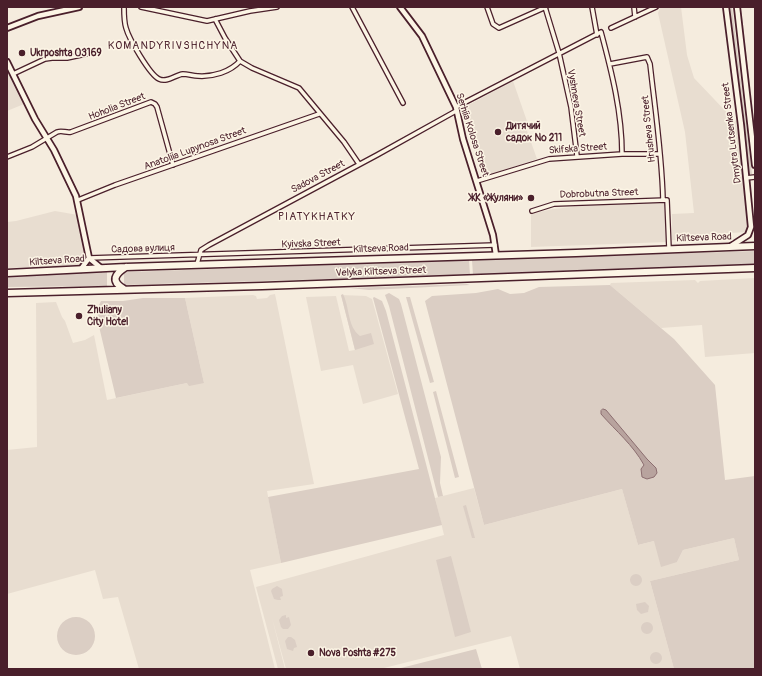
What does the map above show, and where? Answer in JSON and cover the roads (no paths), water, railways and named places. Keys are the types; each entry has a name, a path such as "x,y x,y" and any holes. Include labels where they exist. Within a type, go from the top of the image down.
{"highway":[{"name":"Kiltseva Road","path":"7,273 197,264 755,246"},
{"path":"124,289 118,284 116,277 117,273 126,267"},
{"name":"Velyka Kiltseva Street","path":"7,293 262,286 755,268"}],"street":[{"path":"7,28 38,16 79,7"},
{"path":"124,7 125,25 129,35 149,70 160,79 166,80 181,74 199,76 215,74 233,68 240,61"},
{"path":"140,7 202,20 215,19 250,11 277,7"},
{"path":"352,7 403,103"},
{"name":"Serhiia Kolosa Street","path":"400,7 422,36 456,109 463,139 477,181 495,245 496,255"},
{"path":"487,7 493,24 499,28 546,7"},
{"name":"Vyshneva Street","path":"546,7 559,53 571,107 577,156"},
{"path":"592,7 597,35"},
{"path":"634,7 635,17"},
{"path":"611,28 656,7"},
{"name":"Dmytra Lutsenka Street","path":"726,7 746,178 750,231 745,238 730,247"},
{"name":"Dmytra Lutsenka Street","path":"736,7 755,165"},
{"path":"215,19 240,61 252,68 297,86 344,142 359,164"},
{"name":"Sadova Street","path":"199,255 201,250 209,244 359,164 559,53 601,32 610,64"},
{"path":"13,74 45,59 67,58 96,52"},
{"name":"Hrusheva Street","path":"610,64 647,57 650,64 669,249"},
{"path":"7,62 34,118 47,137 78,200 89,258 101,268"},
{"path":"610,64 619,112 622,154"},
{"name":"Hoholia Street","path":"47,137 60,131 66,133 86,128 151,102 157,107 173,165"},
{"name":"Anatoliia Lupynosa Street","path":"78,200 319,114"},
{"path":"7,157 32,147 47,137"},
{"name":"Skifska Street","path":"477,181 549,159 577,156 660,154"},
{"path":"746,178 755,177"},
{"name":"Dobrobutna Street","path":"532,211 554,204 665,200"},
{"name":"Kyivska Street","path":"199,255 495,245"},
{"path":"197,264 199,255"},
{"name":"Садова вулиця","path":"89,258 199,255"},
{"path":"81,269 89,258"}],"place":[{"name":"Ukrposhta 03169","path":"22,53"},
{"name":"Дитячий садок № 211","path":"498,132"},
{"name":"ЖК «Жуляни»","path":"531,198"},
{"name":"Zhuliany City Hotel","path":"79,316"},
{"name":"Nova Poshta #275","path":"311,653"}],"district":[{"name":"KOMANDYRIVSHCHYNA","path":"173,46"},
{"name":"PIATYKHATKY","path":"317,217"}]}
